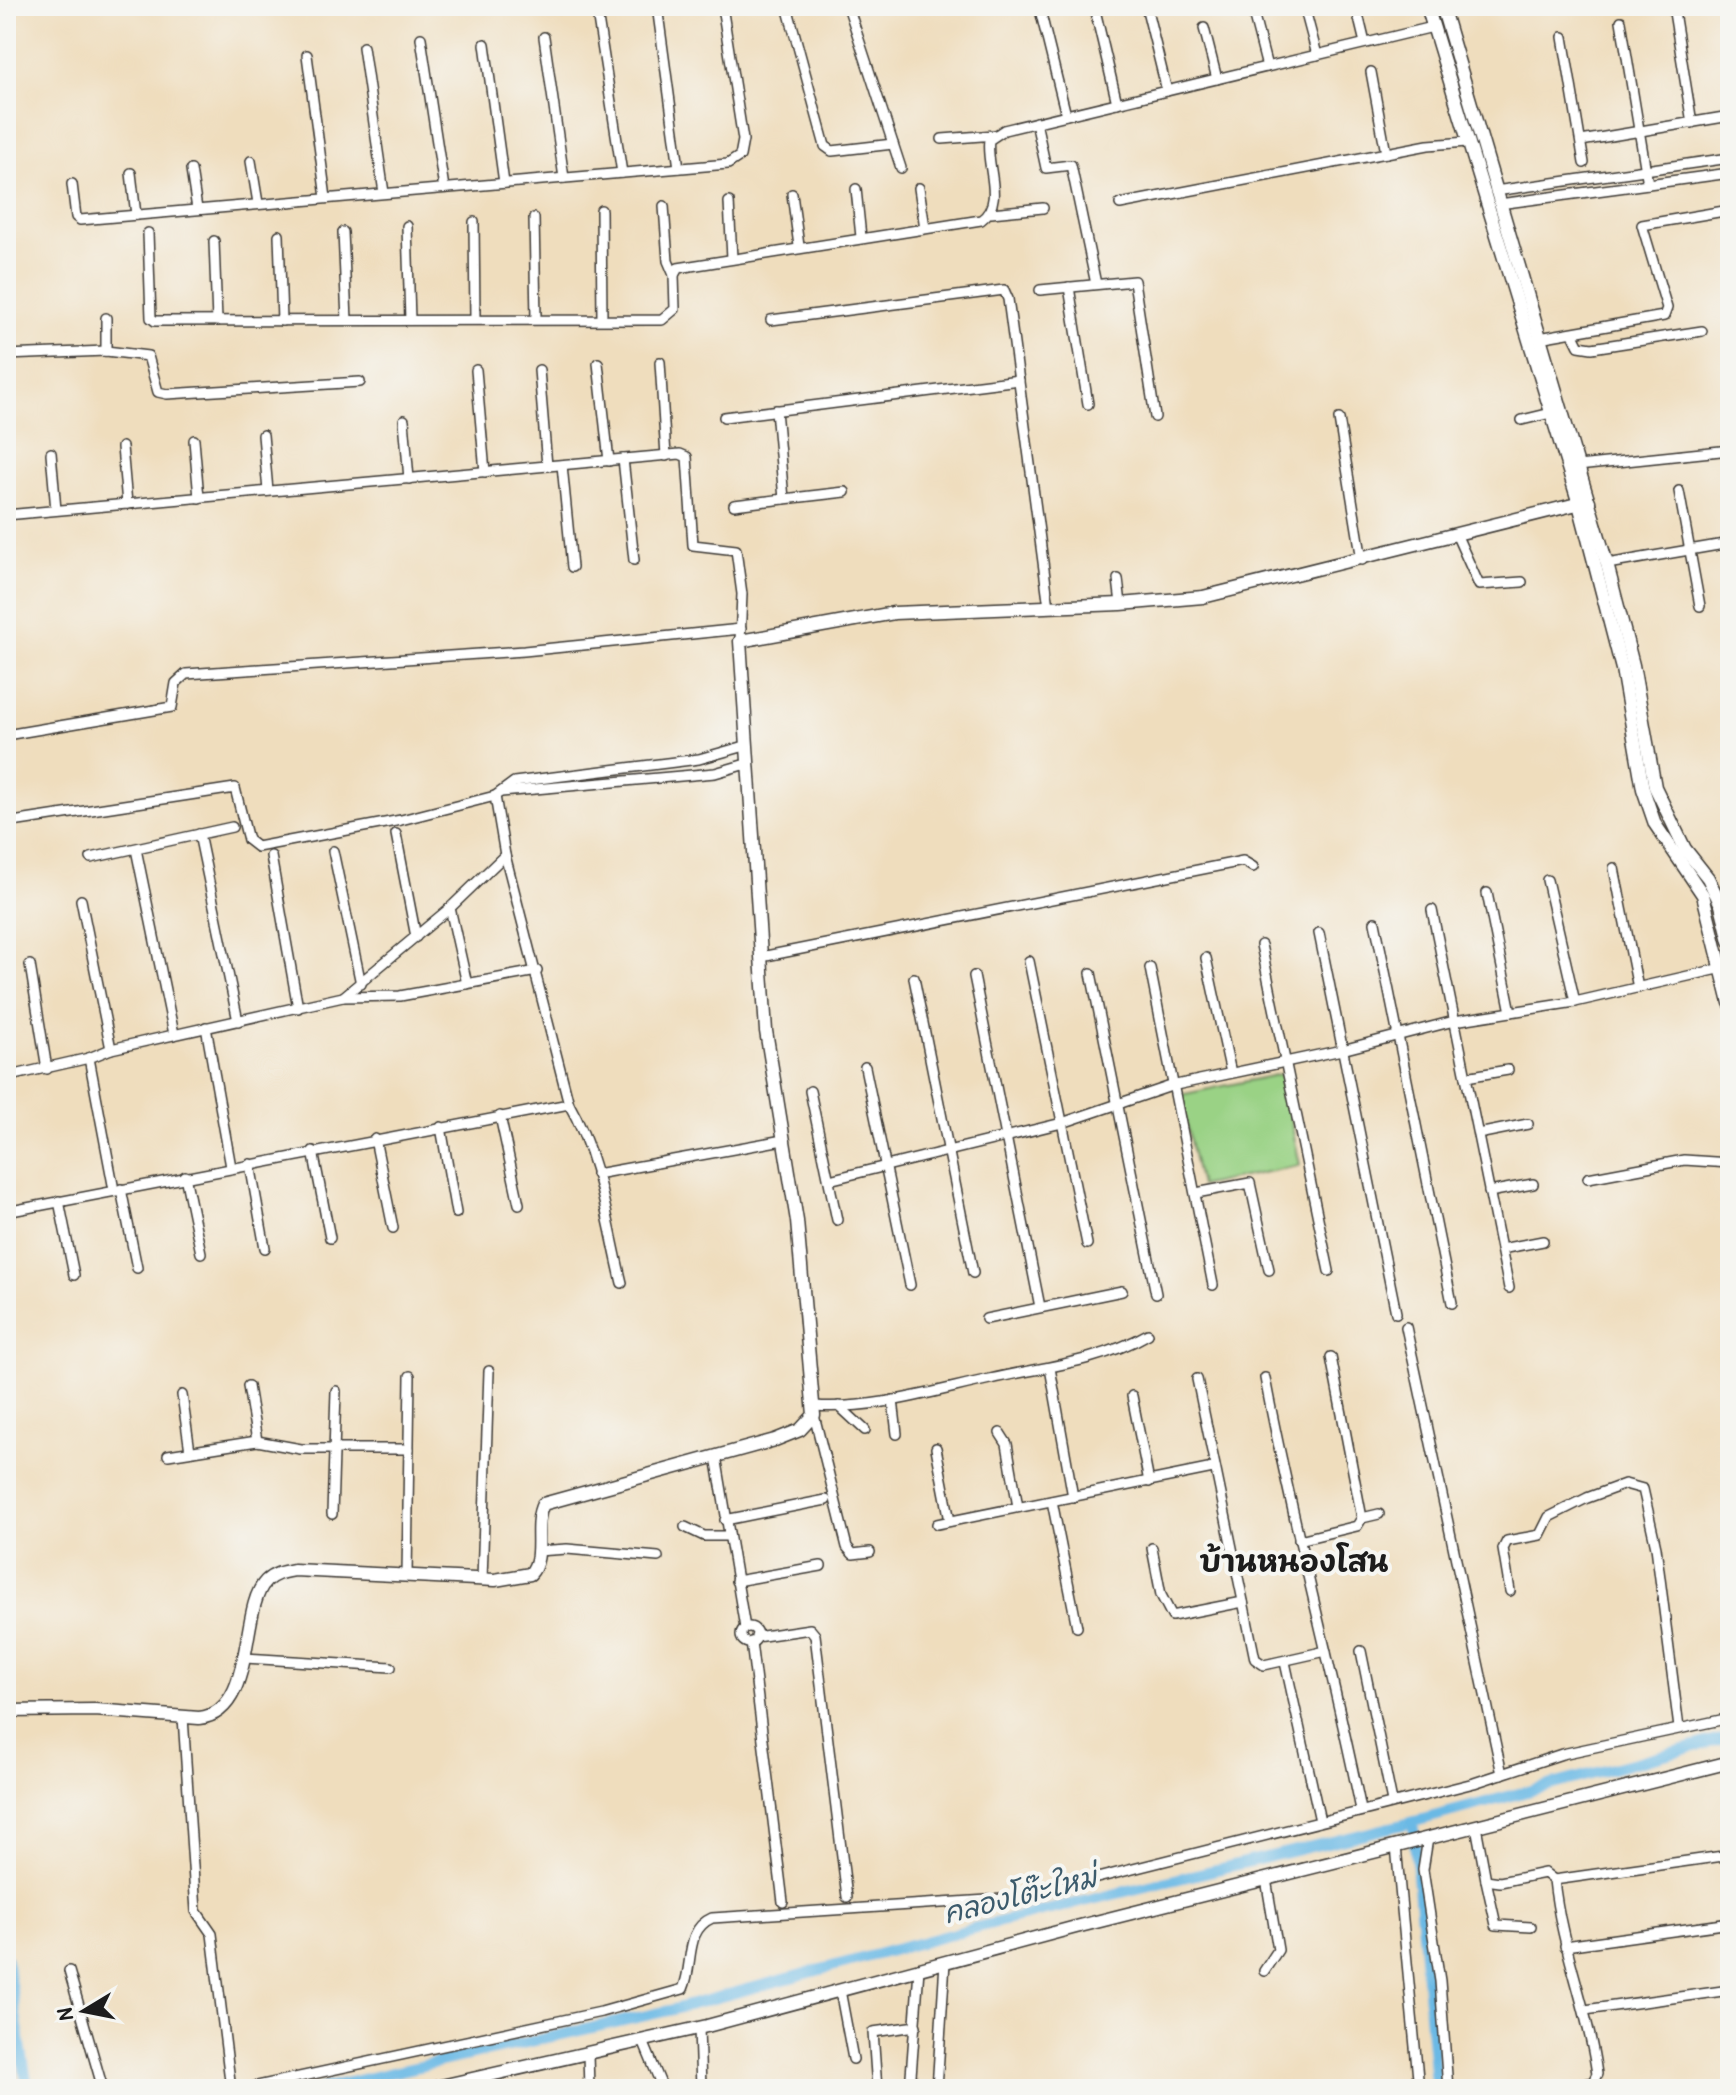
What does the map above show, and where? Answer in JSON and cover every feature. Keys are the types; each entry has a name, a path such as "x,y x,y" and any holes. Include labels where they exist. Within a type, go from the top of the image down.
{"street":[{"path":"562,9 580,6"},
{"path":"596,6 622,173"},
{"path":"657,6 679,168"},
{"path":"72,184 77,219 728,164 740,156 743,140 722,6"},
{"path":"787,6 825,146 832,151 893,144"},
{"path":"848,6 901,168"},
{"path":"1039,6 1066,115"},
{"path":"1094,6 1117,103"},
{"path":"1146,6 1167,91"},
{"path":"1304,6 1317,55"},
{"path":"1356,6 1365,43"},
{"path":"1427,6 1551,413 1607,564 1633,665 1655,787 1685,849 1708,878 1721,905 1730,941"},
{"path":"1442,6 1578,466 1622,669 1643,789 1655,824 1703,895 1727,967 1730,1003"},
{"path":"1673,6 1692,123"},
{"path":"1254,17 1267,67"},
{"path":"1621,21 1648,184"},
{"path":"942,139 995,135 1036,122 1446,23"},
{"path":"1204,28 1217,79"},
{"path":"544,37 564,178"},
{"path":"1563,37 1584,163"},
{"path":"421,38 444,188"},
{"path":"485,44 504,183"},
{"path":"363,47 384,193"},
{"path":"307,55 326,198"},
{"path":"1371,72 1386,153"},
{"path":"1581,141 1730,116"},
{"path":"1036,122 1046,168 1071,165 1096,284"},
{"path":"991,213 994,201 987,151 989,140 995,135"},
{"path":"1120,204 1386,153 1467,142"},
{"path":"1497,197 1645,169 1730,158"},
{"path":"251,161 258,203"},
{"path":"191,170 197,209"},
{"path":"131,173 136,215"},
{"path":"1497,197 1648,184 1730,173"},
{"path":"919,188 925,228"},
{"path":"856,189 861,237"},
{"path":"792,194 799,246"},
{"path":"729,202 732,258"},
{"path":"148,233 152,320 662,320 672,316 675,309 674,275 668,261 664,206"},
{"path":"674,275 678,268 732,258 981,220 991,213 1043,208"},
{"path":"601,210 602,319"},
{"path":"1539,338 1664,316 1667,308 1642,225 1730,210"},
{"path":"534,218 536,318"},
{"path":"474,222 475,319"},
{"path":"407,226 410,320"},
{"path":"343,232 347,320"},
{"path":"279,235 282,321"},
{"path":"214,241 217,321"},
{"path":"1040,290 1134,281 1155,417"},
{"path":"1069,287 1088,404"},
{"path":"771,320 1004,290 1049,607"},
{"path":"106,318 106,351"},
{"path":"1573,334 1579,346 1592,348 1702,331"},
{"path":"6,355 106,351 148,356 154,386 158,392 167,394 360,382"},
{"path":"660,362 666,456"},
{"path":"598,363 609,461"},
{"path":"476,370 485,472"},
{"path":"539,370 547,466"},
{"path":"724,417 1019,380"},
{"path":"776,410 784,499"},
{"path":"1522,420 1551,413"},
{"path":"1339,419 1362,560"},
{"path":"404,420 409,479"},
{"path":"263,435 268,491"},
{"path":"194,440 199,498"},
{"path":"122,447 127,504"},
{"path":"1578,466 1730,450"},
{"path":"51,453 56,510"},
{"path":"6,515 623,459 687,457 693,545 736,550 742,594 740,635 746,764 766,1031 797,1221 815,1410 847,1547 853,1554 870,1552"},
{"path":"623,459 634,560"},
{"path":"562,465 572,567"},
{"path":"1679,491 1700,606"},
{"path":"734,505 845,492"},
{"path":"6,735 172,707 176,683 186,674 740,635 894,613 1121,604 1203,597 1584,503"},
{"path":"1457,536 1479,585 1522,582"},
{"path":"1607,564 1730,543"},
{"path":"1118,579 1121,604"},
{"path":"498,794 514,782 699,759 745,746"},
{"path":"6,823 235,788 248,840 257,847 401,820 498,794 715,773 746,764"},
{"path":"498,794 505,855 569,1104 596,1174 622,1283"},
{"path":"91,858 232,827"},
{"path":"199,834 238,1021"},
{"path":"396,834 416,937"},
{"path":"136,849 174,1034"},
{"path":"333,851 361,984"},
{"path":"343,997 450,908 505,855"},
{"path":"271,856 298,1008"},
{"path":"761,957 1243,861 1253,867"},
{"path":"1614,868 1638,988"},
{"path":"1547,880 1575,1002"},
{"path":"1487,893 1511,1012"},
{"path":"81,900 111,1049"},
{"path":"450,908 467,984"},
{"path":"1432,910 1509,1288"},
{"path":"1375,922 1452,1303"},
{"path":"1319,933 1396,1313"},
{"path":"1261,945 1329,1271"},
{"path":"1206,958 1231,1073"},
{"path":"1029,961 1087,1244"},
{"path":"30,965 47,1069"},
{"path":"829,1180 1062,1123 1171,1086 1342,1050 1454,1021 1575,1002 1727,967"},
{"path":"1150,968 1171,1086 1213,1285"},
{"path":"6,1077 47,1069 174,1034 343,997 400,996 537,971"},
{"path":"1091,973 1156,1294"},
{"path":"974,976 1040,1307"},
{"path":"914,978 973,1273"},
{"path":"206,1027 231,1167"},
{"path":"89,1058 137,1268"},
{"path":"865,1067 910,1285"},
{"path":"1466,1077 1508,1070"},
{"path":"810,1091 837,1220"},
{"path":"6,1212 569,1104"},
{"path":"500,1116 519,1204"},
{"path":"1478,1134 1528,1124"},
{"path":"441,1127 456,1213"},
{"path":"375,1139 393,1228"},
{"path":"596,1174 783,1140"},
{"path":"313,1151 330,1238"},
{"path":"1588,1178 1684,1160 1730,1163"},
{"path":"250,1164 265,1248"},
{"path":"185,1176 201,1253"},
{"path":"1196,1193 1250,1183 1269,1270"},
{"path":"1489,1192 1533,1184"},
{"path":"59,1201 74,1275"},
{"path":"1501,1249 1543,1241"},
{"path":"6,1266 9,1281"},
{"path":"986,1319 1122,1291"},
{"path":"1406,1327 1502,1774"},
{"path":"6,1711 95,1710 208,1717 219,1711 245,1658 261,1588 277,1573 294,1570 482,1580 530,1574 535,1568 538,1515 543,1504 800,1430 815,1410 893,1400 1050,1368 1119,1349 1148,1334"},
{"path":"1299,1540 1357,1526 1362,1518 1331,1357"},
{"path":"1050,1368 1073,1497"},
{"path":"482,1580 489,1371"},
{"path":"407,1575 410,1376"},
{"path":"1265,1378 1361,1810"},
{"path":"1197,1379 1213,1468 1257,1663 1285,1662 1326,1651"},
{"path":"248,1386 257,1441"},
{"path":"332,1514 336,1391"},
{"path":"182,1395 190,1451"},
{"path":"1132,1396 1149,1482"},
{"path":"893,1400 897,1434"},
{"path":"839,1406 865,1430"},
{"path":"1000,1433 1007,1444 1018,1507"},
{"path":"168,1455 257,1441 301,1449 409,1449"},
{"path":"936,1448 950,1521"},
{"path":"716,1456 745,1628 741,1637 753,1640 810,1629 815,1635 847,1897"},
{"path":"937,1524 1213,1468"},
{"path":"1510,1591 1503,1549 1507,1541 1540,1535 1549,1517 1625,1484 1639,1485 1643,1489 1656,1547 1679,1728"},
{"path":"725,1520 826,1500"},
{"path":"1052,1501 1077,1627"},
{"path":"1362,1518 1379,1514"},
{"path":"685,1527 704,1536 728,1536"},
{"path":"1152,1548 1161,1595 1172,1616 1243,1602"},
{"path":"537,1551 567,1549 658,1557"},
{"path":"736,1581 821,1566"},
{"path":"753,1640 783,1902"},
{"path":"1361,1651 1392,1802"},
{"path":"245,1658 391,1667"},
{"path":"1285,1662 1320,1821"},
{"path":"183,1717 196,1911 212,1934 231,2089"},
{"path":"243,2089 601,2012 683,1989 690,1972 693,1933 712,1918 1018,1898 1502,1774 1562,1754 1730,1718"},
{"path":"428,2089 699,2028 1266,1879 1730,1762"},
{"path":"1476,1826 1496,1925 1531,1927"},
{"path":"1424,1840 1423,1870 1440,1981 1448,2089"},
{"path":"1398,1845 1419,2089"},
{"path":"1554,1880 1730,1855"},
{"path":"1486,1880 1500,1882 1545,1873 1554,1880 1565,1946 1585,2010 1597,2074 1593,2082 1561,2089"},
{"path":"1264,1971 1278,1950 1266,1879"},
{"path":"1565,1946 1730,1923"},
{"path":"937,2089 945,1962"},
{"path":"910,2089 919,1969"},
{"path":"69,1971 103,2089"},
{"path":"840,1990 853,2059"},
{"path":"1585,2010 1730,1990"},
{"path":"877,2089 873,2032 916,2026"},
{"path":"699,2028 701,2089"},
{"path":"643,2041 663,2089"},
{"path":"588,2054 589,2089"},
{"path":"489,2075 489,2089"}],"green space":[{"path":"1281,1074 1300,1165 1200,1186 1180,1095"}],"waterway":[{"name":"คลองโต๊ะใหม่","path":"319,2089 671,2010 978,1927 1413,1822 1730,1737"},
{"path":"1413,1822 1436,2089"},
{"path":"6,1958 28,2089"}],"district":[{"name":"บ้านหนองโสน","path":"1294,1562"}]}
